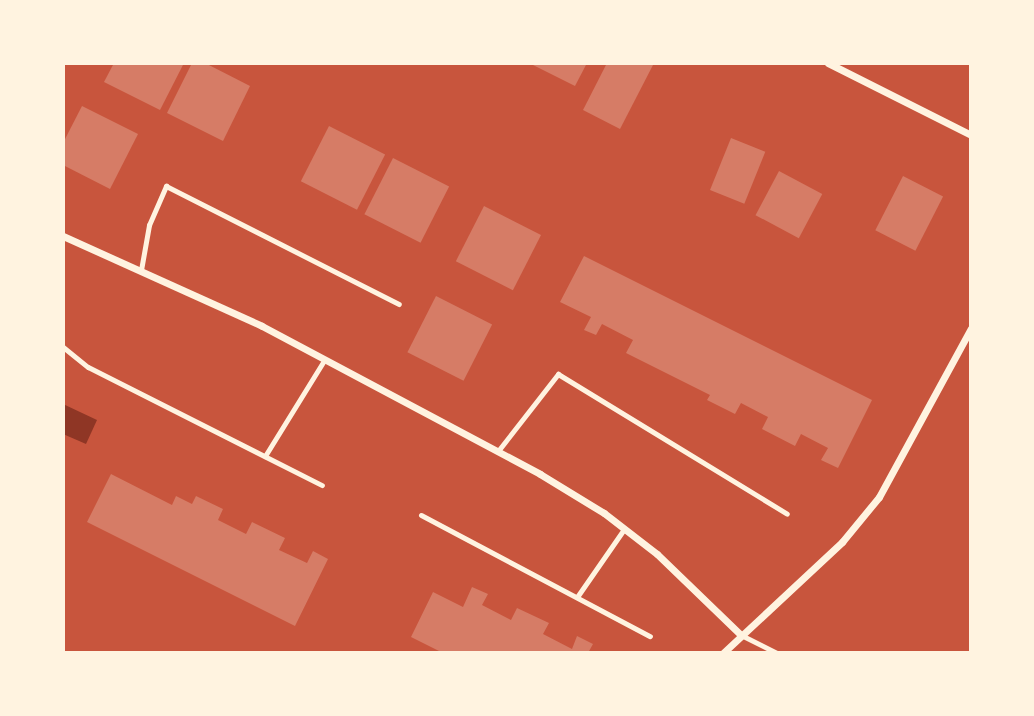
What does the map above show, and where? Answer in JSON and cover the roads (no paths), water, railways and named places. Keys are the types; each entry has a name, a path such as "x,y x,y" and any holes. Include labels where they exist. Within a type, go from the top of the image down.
{"street":[{"path":"828,63 971,135"},
{"path":"63,236 141,270 325,359 498,452 624,528 741,635"},
{"path":"723,653 842,542 879,497 971,328"}],"lane":[{"path":"141,270 149,225 166,186 399,304"},
{"path":"63,347 88,367 322,485"},
{"path":"265,457 325,359"},
{"path":"498,452 558,374 787,514"},
{"path":"421,515 650,636"},
{"path":"577,597 624,528"},
{"path":"741,635 776,653"}]}
